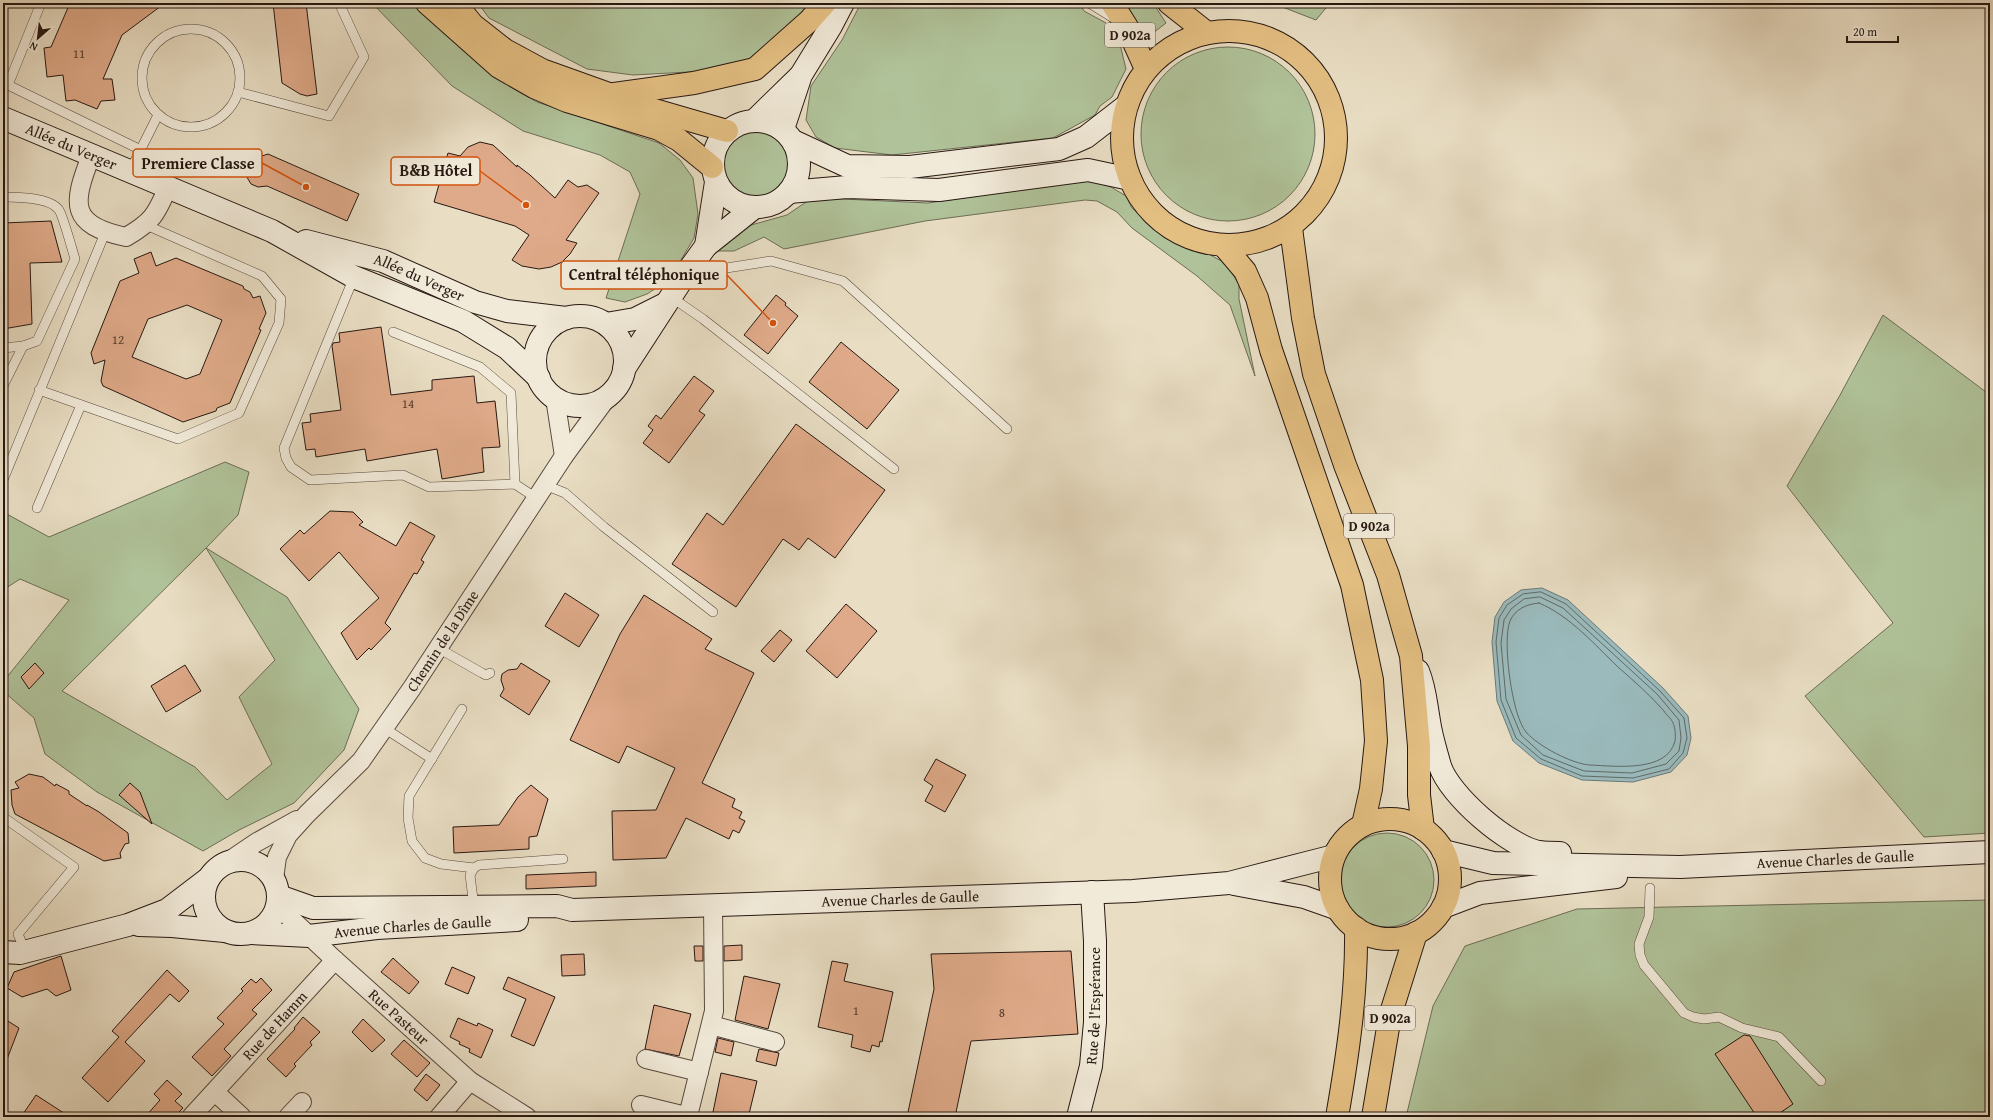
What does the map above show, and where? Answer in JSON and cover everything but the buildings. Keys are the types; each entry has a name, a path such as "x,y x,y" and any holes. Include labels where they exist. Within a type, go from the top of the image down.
{"main road":[{"path":"427,3 499,67 534,87 567,101 659,129 679,140 714,175"},
{"path":"455,3 473,25 505,50 542,70 651,109 727,131"},
{"path":"609,95 694,83 755,69 809,21 825,3"},
{"name":"D 902a","path":"1112,3 1127,27 1146,68"},
{"path":"1169,3 1207,33"},
{"path":"1246,31 1273,39 1301,57 1322,83 1335,114 1337,148 1329,181 1311,209 1291,228 1255,242 1223,245 1194,239 1167,226 1145,205 1130,179 1121,143 1126,106 1134,86 1146,68 1166,50 1190,37 1207,33 1246,31"},
{"name":"D 902a","path":"1291,228 1303,318 1314,374 1343,459 1388,575 1411,656 1419,746 1419,795 1423,829"},
{"name":"D 902a","path":"1223,245 1245,271 1257,298 1271,350 1352,585 1372,680 1376,741 1371,789 1363,825"},
{"path":"1394,819 1409,822 1423,829 1435,839 1443,852 1449,870 1449,889 1443,907 1436,917 1416,932 1401,938 1386,939 1370,935 1356,928 1346,920 1338,909 1331,893 1330,876 1334,856 1340,845 1350,834 1363,825 1378,820 1394,819"},
{"name":"D 902a","path":"1337,1117 1351,1035 1356,957 1356,928"},
{"name":"D 902a","path":"1373,1117 1390,1016 1416,932"}],"street":[{"path":"755,120 801,75 831,26 843,3"},
{"path":"714,175 723,193 743,206 755,207 770,205 780,200 789,192 796,180 799,167 798,153 788,135 801,75"},
{"path":"706,246 714,175 713,154 718,141 735,125 755,120 769,122 788,135 847,166 910,167 1059,148 1086,137 1126,106"},
{"name":"Allée du Verger","path":"3,118 272,231 354,277 463,321 507,348 538,378"},
{"path":"91,156 78,190 78,207 91,225 105,233 126,237 146,225 158,211 168,187"},
{"path":"789,192 847,187 939,190 1088,170 1130,179"},
{"path":"624,370 625,357 622,344 615,333 606,324 593,318 580,316 566,318 553,325 543,336 537,349 535,364 538,378 545,389 555,398 568,404 582,406 597,403 609,395 619,384 624,370 685,275 706,246 755,207"},
{"name":"Allée du Verger","path":"272,231 383,261 475,302 507,311 566,318"},
{"path":"606,324 635,319 669,300"},
{"name":"Chemin de la Dîme","path":"277,894 277,857 288,835 306,814 361,761 438,648 564,456 609,395"},
{"path":"555,398 564,456"},
{"path":"1411,656 1424,686 1429,722 1441,768 1462,799 1488,824 1504,836 1538,852 1642,858 1680,867"},
{"name":"Chemin de la Dîme","path":"226,863 257,842 306,814"},
{"name":"Avenue Charles de Gaulle","path":"1443,852 1493,863 1680,867 1990,852"},
{"name":"Avenue Charles de Gaulle","path":"251,934 309,936 477,914 557,906 572,910 1092,892 1228,883 1334,856"},
{"path":"128,925 172,926 225,931 242,935 251,934 272,920 277,894 268,870 259,864 248,860 237,860 226,863 216,869 209,878 204,889 204,902 207,914 214,924 225,931"},
{"name":"Avenue Charles de Gaulle","path":"1443,907 1480,893 1596,880 1680,867"},
{"path":"3,968 16,952 128,925 167,910 209,878"},
{"name":"Avenue Charles de Gaulle","path":"1228,883 1304,897 1338,909"},
{"name":"Rue de l'Espérance","path":"1078,1117 1091,1066 1095,1022 1095,941 1092,892"},
{"name":"Avenue Charles de Gaulle","path":"277,894 313,908 477,914"},
{"name":"Rue Pasteur","path":"277,894 286,914 470,1081 527,1117"},
{"path":"641,1104 689,1117 714,1011 713,905"},
{"name":"Rue de Hamm","path":"192,1117 335,960"},
{"path":"711,1025 775,1042"},
{"path":"646,1059 699,1072"},
{"path":"439,1117 470,1081"},
{"path":"214,1092 242,1117"},
{"path":"288,1117 302,1102"}],"lane":[{"path":"41,3 8,85 141,150"},
{"path":"238,92 329,116 364,57 339,3"},
{"path":"1089,3 1127,27"},
{"path":"185,28 201,29 220,39 229,46 237,60 240,76 238,92 231,107 220,118 205,125 188,127 178,125 158,115 148,103 142,87 142,71 146,55 153,46 169,33 185,28"},
{"path":"130,172 158,115"},
{"path":"3,197 22,196 49,203 59,209 75,259 37,341 23,346 3,348"},
{"path":"39,390 178,439 239,413 279,323 281,299 262,276 146,225"},
{"path":"3,480 105,233"},
{"path":"685,275 771,261 843,281 1007,429"},
{"path":"354,277 284,448 286,458 291,467 310,480 403,475 429,487 515,484 541,491 565,493 604,527 713,612"},
{"path":"669,300 703,319 894,469"},
{"path":"393,332 480,367 510,392 515,484"},
{"path":"3,386 23,346"},
{"path":"37,508 82,405"},
{"path":"438,648 486,675 490,673"},
{"path":"462,709 409,796 408,818 412,841 425,858 441,864 474,868 484,864 563,859"},
{"path":"384,728 432,759"},
{"path":"3,817 74,867 18,934 16,952"},
{"path":"474,868 470,875 477,914"},
{"path":"1650,888 1649,917 1639,944 1640,955 1644,965 1684,1013 1693,1017 1704,1019 1719,1017 1742,1028 1779,1037 1821,1081"}],"green space":[{"path":"372,3 415,3 455,43 497,79 537,102 659,143 680,160 693,178 698,214 694,238 669,280 647,294 625,302 606,298 640,194 630,172 600,155 523,131 452,86"},
{"path":"478,3 812,3 788,31 753,60 707,71 633,75 587,69 489,18"},
{"path":"861,3 1079,3 1084,11 1106,23 1118,36 1126,69 1112,97 1100,106 1095,115 1053,138 892,155 835,148 816,137 806,120 811,86 842,40"},
{"path":"1122,3 1153,3 1166,23 1144,40"},
{"path":"1272,3 1330,3 1316,20"},
{"path":"1237,47 1261,53 1276,61 1290,72 1301,86 1309,101 1314,117 1314,151 1309,167 1301,182 1290,196 1276,207 1261,215 1245,220 1219,221 1195,215 1180,207 1166,196 1155,182 1147,167 1142,151 1141,125 1147,101 1155,86 1166,72 1180,61 1195,53 1211,48"},
{"path":"755,128 775,134 785,144 791,164 785,184 775,194 755,200 735,194 725,184 719,164 725,144 735,134"},
{"path":"1079,181 1093,181 1111,187 1126,196 1132,208 1151,225 1170,238 1203,251 1227,264 1239,285 1239,299 1255,376 1230,305 1197,276 1132,228 1117,212 1097,201 1085,200 925,221 784,249 764,237 734,251 716,251 735,234 751,225 787,215 809,200 821,198 928,203"},
{"path":"1883,315 1990,395 1990,833 1924,837 1805,696 1893,623 1787,486 1839,397"},
{"path":"225,462 249,472 238,515 206,548 287,597 359,709 344,750 294,803 239,830 203,851 97,792 45,754 34,718 3,691 3,682 69,600 20,579 3,590 3,512 49,537","holes":["206,548 275,660 239,697 272,764 227,800 195,767 62,691"]},
{"path":"1387,833 1405,836 1420,847 1431,862 1434,880 1431,898 1420,913 1405,924 1387,927 1369,924 1354,913 1343,898 1340,880 1343,862 1354,847 1369,836"},
{"path":"1990,900 1990,1117 1406,1117 1433,1006 1465,946 1577,909"}],"water":[{"path":"1542,588 1568,600 1663,688 1688,716 1691,738 1687,755 1671,772 1633,782 1582,780 1539,763 1513,741 1497,701 1492,642 1495,617 1504,602 1521,590"}],"place":[{"name":"Premiere Classe","path":"306,187"},
{"name":"B&B Hôtel","path":"526,205"},
{"name":"Central téléphonique","path":"773,323"}]}
